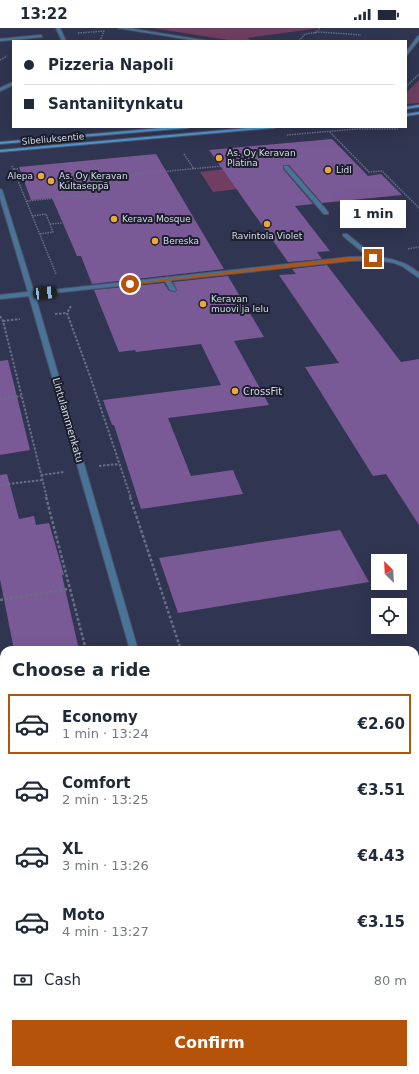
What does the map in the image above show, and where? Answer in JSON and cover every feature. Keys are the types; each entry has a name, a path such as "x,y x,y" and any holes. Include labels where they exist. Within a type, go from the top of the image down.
{"main road":[{"path":"407,108 419,106"},
{"path":"407,115 419,113"},
{"name":"Sibeliuksentie","path":"0,143 176,128"},
{"name":"Sibeliuksentie","path":"0,151 263,128"}],"street":[{"path":"58,28 64,40"},
{"path":"120,28 199,40"},
{"path":"0,40 41,36"},
{"path":"407,54 419,36"},
{"path":"0,90 12,84"},
{"path":"286,167 326,213"},
{"name":"Lintulammenkatu","path":"0,190 32,294 133,646"},
{"path":"345,235 373,258"},
{"path":"0,297 350,259 373,258 392,260 406,265 419,276"},
{"path":"167,279 173,290"}],"path":[{"path":"314,33 320,28"},
{"path":"62,35 104,31 100,40"},
{"path":"300,40 305,34 314,33 361,35"},
{"path":"407,86 419,74"},
{"path":"313,133 356,129 401,129"},
{"path":"330,132 369,172 382,171 419,208"},
{"path":"184,154 194,169"},
{"path":"17,163 12,166 55,273 67,279 74,298 67,313 90,376 180,646"},
{"path":"93,163 99,176 94,176 95,178"},
{"path":"27,201 86,196 79,179 254,163"},
{"path":"14,169 19,169"},
{"path":"32,216 46,214 53,232 39,234"},
{"path":"50,224 62,223"},
{"path":"0,316 3,321 69,589 85,646"},
{"path":"0,399 21,396"},
{"path":"99,466 119,464"},
{"path":"41,475 58,473"},
{"path":"0,485 42,480"},
{"path":"0,600 69,589"}],"shaded area":[{"path":"152,28 320,28 247,38 250,40 229,40"},
{"path":"419,80 419,103 407,104 407,92"},
{"path":"225,169 239,189 213,192 200,172"}],"building":[{"path":"332,139 368,176 381,174 402,195 322,203 289,165 283,165 283,169 313,204 295,206 330,251 317,252 322,259 288,262 209,150"},
{"path":"156,154 224,269 92,284 81,256 77,256 52,198 31,200 19,167"},
{"path":"327,265 401,362 419,359 419,525 386,474 373,476 305,367 339,363 279,275 296,274 292,269"},
{"path":"228,276 264,337 234,341 269,405 168,418 191,476 233,470 243,494 141,509 114,425 112,425 103,400 221,385 201,344 136,352 135,350 119,352 94,290 164,283 169,291 175,292 177,290 173,282"},
{"path":"8,360 30,450 0,455 0,361"},
{"path":"7,474 19,519 34,516 36,525 49,523 64,575 62,575 78,646 13,646 0,579 0,475"},
{"path":"340,530 369,582 178,613 159,558"}],"place":[{"name":"As. Oy Keravan Platina","path":"219,158"},
{"name":"Lidl","path":"328,170"},
{"name":"Alepa","path":"41,176"},
{"name":"As. Oy Keravan Kultaseppä","path":"51,181"},
{"name":"Kerava Mosque","path":"114,219"},
{"name":"Ravintola Violet","path":"267,224"},
{"name":"Bereska","path":"155,241"},
{"name":"Keravan muovi ja lelu","path":"203,304"},
{"name":"CrossFit","path":"235,391"}],"route":[{"path":"130,284 350,259 373,258"}]}
